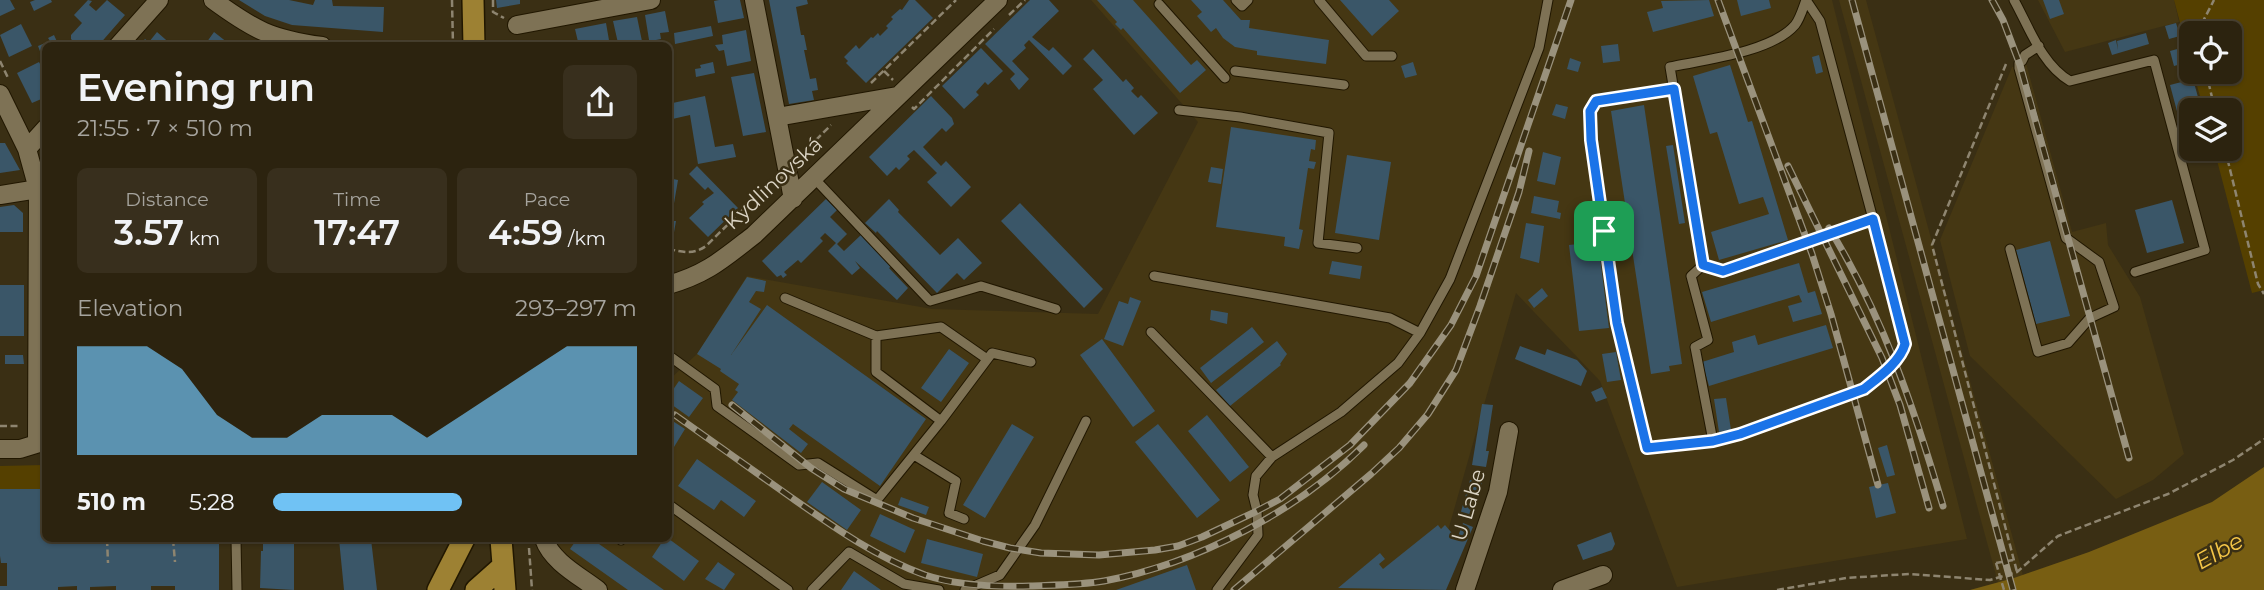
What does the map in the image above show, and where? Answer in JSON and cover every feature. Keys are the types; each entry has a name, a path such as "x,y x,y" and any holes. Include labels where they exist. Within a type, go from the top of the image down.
{"main road":[{"path":"473,0 474,42"},
{"path":"438,590 462,542"},
{"path":"501,542 505,590"},
{"path":"476,590 503,566"}],"street":[{"path":"122,42 159,0"},
{"path":"213,0 240,20 266,34 298,42"},
{"path":"517,25 651,0"},
{"path":"754,0 793,199"},
{"name":"Kydlinovská","path":"672,284 694,278 754,235 998,0"},
{"name":"Kydlinovská","path":"777,117 900,93"},
{"path":"0,94 27,149 42,189 41,442 20,449 0,449"},
{"path":"27,149 42,132"},
{"path":"0,195 42,189"},
{"name":"U Labe","path":"1465,590 1498,492 1509,432"},
{"path":"545,542 560,561 598,590"},
{"path":"1562,590 1603,575"}],"lane":[{"path":"1236,0 1242,6 1248,0"},
{"path":"1319,0 1366,55 1392,56"},
{"path":"1217,590 1258,535 1253,495 1256,476 1272,457 1341,412 1398,363 1420,333 1450,279 1539,48 1548,0"},
{"path":"1703,265 1670,67 1737,53 1777,40 1796,24 1806,0"},
{"path":"1674,89 1596,101 1590,111 1591,140 1617,323 1647,448 1713,441 1740,434 1864,389 1879,378 1902,352 1905,344 1820,21 1806,0"},
{"path":"2014,0 2048,60 2058,74 2070,81 2154,61 2205,250 2135,272"},
{"path":"1159,4 1224,78"},
{"path":"2010,249 2038,352 2068,343 2090,318 2114,307 2099,261 2066,238 2019,68 2025,55 2039,46"},
{"path":"1235,71 1345,85"},
{"path":"1179,110 1240,117 1329,133 1318,243 1357,248"},
{"path":"813,177 930,301 981,286 1056,309"},
{"path":"1703,265 1723,271 1873,219"},
{"path":"1703,265 1691,276 1708,340 1695,347 1713,441"},
{"path":"1154,276 1390,318 1420,333"},
{"path":"785,298 876,336 941,327 988,359"},
{"path":"1151,332 1272,457"},
{"path":"876,336 876,372 941,421"},
{"path":"672,358 715,389 717,406 799,466 818,463 877,500 992,353 1031,362"},
{"path":"965,590 1000,575 1035,525 1086,421"},
{"path":"914,455 956,481 948,513 964,519"},
{"path":"672,507 788,590"},
{"path":"236,542 237,590"},
{"path":"812,590 849,552 904,584 939,590"}],"path":[{"path":"452,0 453,42"},
{"path":"865,89 956,0"},
{"path":"884,71 914,109 1025,0"},
{"path":"2203,21 2214,0"},
{"path":"2017,572 1932,245 2007,63 2025,55"},
{"path":"793,162 836,120"},
{"path":"2228,161 2258,284 2264,294"},
{"path":"672,250 692,254 698,252 771,182"},
{"path":"1777,590 1846,578 1909,574 1990,580 2017,572 2058,536 2168,494 2233,460 2264,439"},
{"path":"107,542 108,563"},
{"path":"173,542 175,562"},
{"path":"529,542 532,590"},
{"path":"2004,590 1996,563 2013,560"}],"shaded area":[{"path":"1091,0 1832,0 1967,539 1677,587 1600,381 1516,293 1431,590 607,590 546,546 549,542 672,542 672,377 697,354 747,276 932,309 1098,314 1198,122"},
{"path":"1839,0 1866,0 2027,590 2000,590"},
{"path":"2038,0 2174,0 2179,22 2065,52"},
{"path":"2174,0 2264,0 2264,290 2252,293 2217,161 2242,161 2242,98 2201,98 2196,84 2242,84 2242,21 2180,21"},
{"path":"2026,63 2072,232 2106,223 2108,245 2140,297 2184,454 2153,480 2116,499 1970,356 1940,240 2012,67"},
{"path":"42,465 42,489 0,490 0,466"}],"water":[{"name":"Elbe","path":"2264,467 2264,590 1970,590 2089,552 2212,502"}],"building":[{"path":"0,0 10,0 15,9 0,16"},
{"path":"88,0 92,1 89,5 96,11 107,0 125,15 101,42 74,42 71,35 82,23 74,15"},
{"path":"239,0 289,0 313,5 315,0 332,0 333,6 384,7 383,32 292,25 265,16"},
{"path":"496,0 520,0 520,4 497,8"},
{"path":"740,0 744,18 718,23 714,1"},
{"path":"769,0 807,0 808,4 796,7 807,50 804,50 810,79 816,78 818,90 812,91 814,100 789,104"},
{"path":"909,0 915,0 933,18 866,83 846,63 848,61 844,57 856,45 859,49 871,37 878,33 880,36 888,28 886,26 893,19 891,17 902,10"},
{"path":"1030,0 1049,0 1059,11 1032,37 1049,51 1053,47 1072,66 1063,75 1029,40 1024,45 1026,48 1012,61 1029,79 1019,90 1010,79 1015,74 985,44"},
{"path":"1097,0 1133,0 1191,65 1197,60 1206,70 1180,93 1123,28 1121,30 1115,24 1117,22"},
{"path":"1191,0 1223,0 1241,20 1250,20 1249,28 1329,40 1326,64 1257,55 1257,51 1235,47 1223,38 1216,28 1211,32 1197,16 1202,12"},
{"path":"1340,0 1389,0 1399,11 1372,36"},
{"path":"1709,0 1714,16 1653,32 1647,12 1663,8 1661,1"},
{"path":"1737,0 1769,0 1771,8 1741,16"},
{"path":"2043,0 2059,0 2064,14 2050,19"},
{"path":"30,2 52,2 34,11"},
{"path":"665,11 669,32 660,33 661,39 649,42 645,15"},
{"path":"637,17 642,42 618,42 613,21"},
{"path":"606,23 609,42 578,42 575,29"},
{"path":"2176,23 2179,36 2169,39 2165,26"},
{"path":"21,24 32,46 9,57 0,35"},
{"path":"711,26 713,36 675,44 674,33"},
{"path":"746,30 751,61 727,66 724,50 719,51 715,45 723,44 722,35"},
{"path":"157,32 168,42 149,42"},
{"path":"214,32 227,42 207,42"},
{"path":"2146,33 2149,44 2112,55 2108,43 2116,40 2118,50 2117,41"},
{"path":"54,35 57,42 48,42 50,41 48,38"},
{"path":"1618,44 1620,61 1603,63 1601,46"},
{"path":"981,48 1003,71 988,85 985,82 976,92 979,95 964,109 942,86"},
{"path":"1093,49 1123,82 1126,79 1134,88 1131,91 1138,98 1141,95 1158,113 1134,135 1093,89 1103,80 1083,59"},
{"path":"2179,49 2179,65 2174,66 2170,51"},
{"path":"1819,55 1823,72 1816,74 1812,57"},
{"path":"1570,58 1581,62 1578,72 1567,69"},
{"path":"39,62 42,68 42,99 32,103 17,73"},
{"path":"713,62 715,73 696,77 695,69"},
{"path":"1413,62 1417,75 1405,78 1401,66"},
{"path":"1730,65 1748,122 1752,121 1788,240 1719,260 1711,232 1769,214 1763,197 1739,204 1717,132 1710,134 1693,76"},
{"path":"754,73 766,132 743,136 731,77"},
{"path":"2194,84 2198,98 2179,98 2178,115 2170,85"},
{"path":"705,96 715,147 733,144 736,157 698,164 690,115 672,119 672,103"},
{"path":"931,96 952,118 954,124 946,132 942,128 923,147 941,166 946,161 971,187 951,207 927,182 937,173 914,150 907,156 910,159 899,170 896,167 887,176 869,157"},
{"path":"1556,104 1568,107 1565,119 1552,115"},
{"path":"1644,105 1682,364 1669,366 1670,371 1651,374 1611,111"},
{"path":"1231,127 1316,140 1315,150 1311,149 1309,161 1316,162 1314,169 1308,168 1299,229 1303,230 1299,249 1284,246 1285,237 1216,227"},
{"path":"0,143 5,143 20,170 0,173"},
{"path":"1673,145 1685,223 1679,224 1666,146"},
{"path":"1543,152 1561,157 1555,185 1537,181"},
{"path":"1347,155 1391,162 1379,240 1335,233"},
{"path":"697,166 738,208 708,237 689,218 704,204 702,202 714,193 708,187 705,190 689,174"},
{"path":"1211,167 1223,169 1221,184 1208,182"},
{"path":"672,179 678,180 672,215"},
{"path":"1534,196 1559,201 1557,212 1561,213 1560,219 1531,213"},
{"path":"826,199 837,210 830,217 847,234 837,244 844,251 862,234 893,265 889,268 908,288 897,300 855,261 860,268 852,275 828,251 836,243 825,233 820,238 823,241 801,263 798,260 784,272 787,275 783,278 781,275 777,277 762,261"},
{"path":"889,199 940,255 958,238 982,263 964,280 957,273 937,293 877,231 876,233 865,223"},
{"path":"2172,200 2184,243 2147,253 2135,210"},
{"path":"1020,203 1103,289 1084,308 1001,221"},
{"path":"14,205 23,213 23,232 0,232 0,207"},
{"path":"672,221 676,221 673,238"},
{"path":"1526,223 1544,226 1539,263 1520,258"},
{"path":"2050,241 2070,316 2036,324 2016,250"},
{"path":"1598,242 1609,328 1579,331 1569,245"},
{"path":"1332,261 1362,266 1360,279 1329,274"},
{"path":"1799,263 1808,293 1815,291 1822,314 1793,322 1788,306 1802,302 1799,295 1711,322 1702,292"},
{"path":"747,277 766,281 764,292 756,291 749,302 761,309 731,355 767,305 926,419 880,486 793,424 789,429 808,444 801,453 732,400 738,392 735,390 739,384 697,354"},
{"path":"0,285 24,285 24,336 0,336"},
{"path":"1542,288 1548,296 1534,308 1528,300"},
{"path":"1130,297 1141,301 1123,346 1104,339 1119,301 1128,304"},
{"path":"1211,310 1228,313 1227,324 1210,320"},
{"path":"1826,325 1833,348 1709,386 1702,362 1734,352 1732,342 1755,335 1758,345"},
{"path":"1252,327 1264,342 1211,383 1200,368"},
{"path":"1102,339 1155,411 1133,427 1080,355"},
{"path":"1277,341 1287,354 1281,365 1230,406 1216,390"},
{"path":"1520,346 1545,355 1547,349 1577,360 1587,371 1581,386 1515,359"},
{"path":"949,349 969,363 941,402 921,388"},
{"path":"1616,352 1621,380 1607,382 1602,354"},
{"path":"5,355 23,355 24,364 5,364"},
{"path":"679,381 703,398 689,417 672,405 672,391"},
{"path":"1602,387 1607,398 1596,402 1591,392"},
{"path":"1726,398 1731,430 1719,432 1714,399"},
{"path":"1482,404 1493,405 1486,467 1472,465"},
{"path":"1207,415 1249,467 1230,482 1188,431"},
{"path":"672,421 685,429 674,447 672,446"},
{"path":"1012,424 1034,437 985,518 963,505"},
{"path":"1158,424 1220,500 1197,518 1135,442"},
{"path":"1887,445 1895,475 1887,477 1878,448"},
{"path":"697,459 756,501 744,517 721,500 714,510 678,486"},
{"path":"1470,480 1482,483 1473,519 1460,515"},
{"path":"822,482 861,510 847,530 807,502"},
{"path":"1888,483 1896,513 1876,518 1869,487"},
{"path":"0,489 42,489 42,542 219,542 219,590 175,590 175,586 151,586 151,590 116,590 116,586 77,590 77,586 58,587 58,590 0,590 0,586 7,586 7,563 1,563"},
{"path":"901,497 929,507 926,515 898,505"},
{"path":"880,514 915,530 905,553 870,536"},
{"path":"1463,523 1473,527 1446,590 1338,588 1380,553 1385,559 1379,564 1383,569 1438,525 1441,529 1445,525 1457,539"},
{"path":"1611,532 1615,544 1612,550 1583,560 1577,545"},
{"path":"927,539 983,554 977,577 921,563"},
{"path":"672,541 699,561 684,581 652,557 662,542"},
{"path":"263,542 294,542 294,590 260,588"},
{"path":"339,542 371,542 377,590 344,590"},
{"path":"575,542 596,542 664,590 628,590 570,549"},
{"path":"718,562 735,574 724,590 705,579"},
{"path":"1187,565 1196,590 1116,590"},
{"path":"854,571 881,590 841,590"}],"railway":[{"path":"732,405 811,468 844,489 913,518 1010,548 1041,553 1099,555 1155,550 1178,546 1202,537 1257,511 1280,499 1350,445 1410,383 1451,325 1476,276 1571,0"},
{"path":"1718,0 1812,254 1878,485"},
{"path":"1852,0 2013,590"},
{"path":"1992,0 2003,20 2020,65 2129,458"},
{"path":"1234,590 1371,474 1399,448 1428,414 1456,370 1519,192 1529,151"},
{"path":"1788,166 1882,358 1900,405 1929,508"},
{"path":"1829,228 1866,295 1895,363 1943,506"},
{"path":"675,415 824,520 873,551 925,575 951,582 991,586 1067,585 1104,581 1174,562 1209,548 1277,513 1338,469 1364,445"}],"route":[{"path":"1674,89 1703,265 1723,271 1873,219 1905,344 1902,352 1879,378 1864,389 1740,434 1713,441 1647,448 1617,323 1604,231 1591,140 1590,111 1596,101 1674,89"}]}
